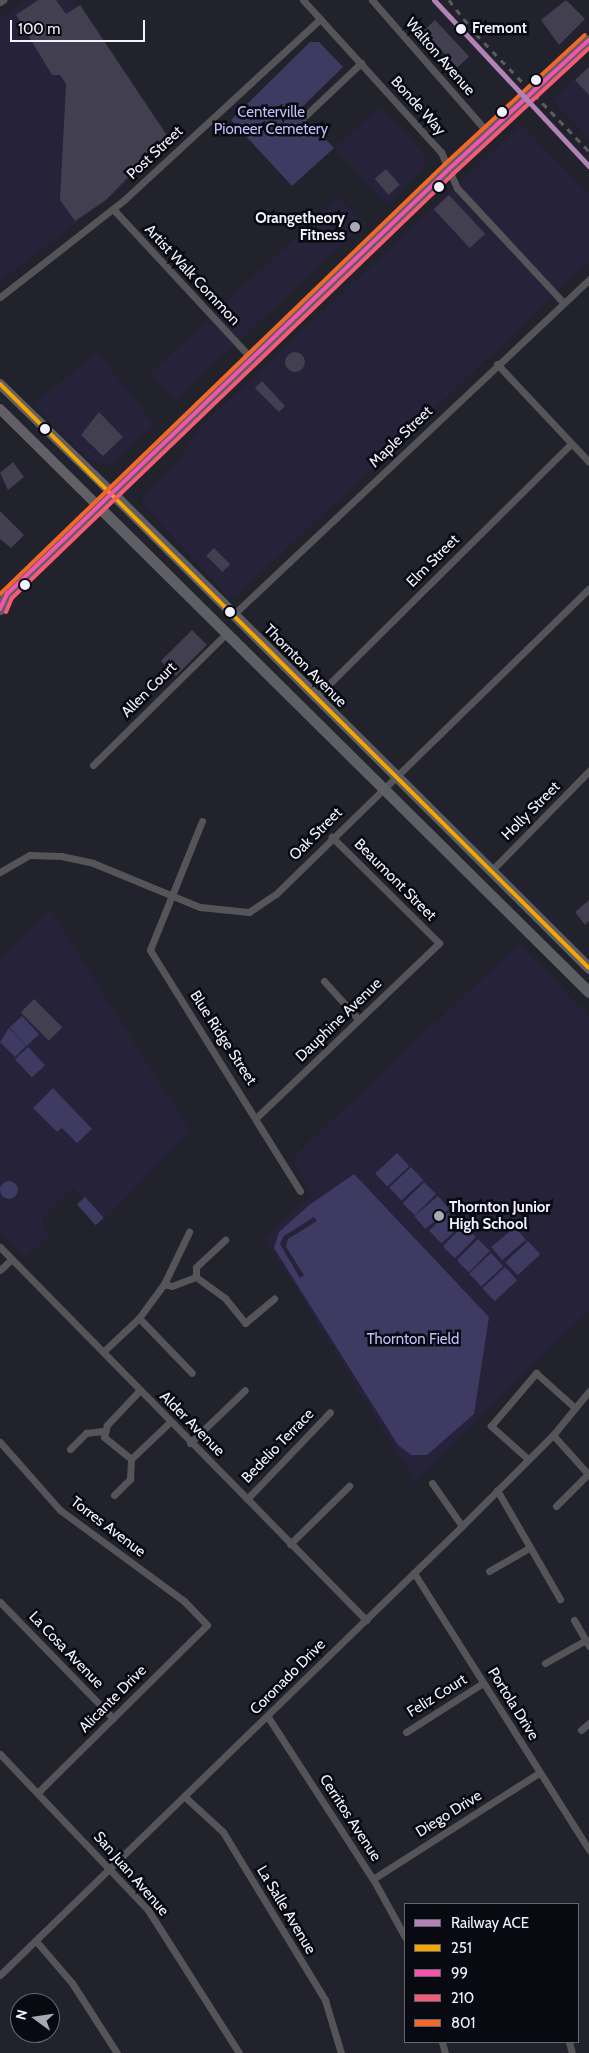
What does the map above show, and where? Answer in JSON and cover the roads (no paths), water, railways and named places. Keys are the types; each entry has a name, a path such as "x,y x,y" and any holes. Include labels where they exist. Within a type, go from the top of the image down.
{"main road":[{"path":"0,609 4,595 113,494 449,169 589,40"},
{"name":"Thornton Avenue","path":"113,494 315,698 492,870 589,968"},
{"path":"99,507 225,635 589,992"}],"street":[{"name":"Bonde Way","path":"303,0 441,152 457,188 564,303"},
{"name":"Walton Avenue","path":"372,0 488,133"},
{"name":"Post Street","path":"0,297 113,209 320,19"},
{"path":"306,115 361,64"},
{"name":"Artist Walk Common","path":"113,209 252,359"},
{"name":"Maple Street","path":"234,615 497,364 589,279"},
{"path":"497,364 589,462"},
{"name":"Thornton Avenue","path":"0,384 113,494"},
{"path":"0,410 99,507"},
{"name":"Elm Street","path":"315,698 571,444"},
{"name":"Oak Street","path":"0,872 30,854 61,856 93,863 200,907 249,912 276,894 332,837 396,778 589,589"},
{"name":"Allen Court","path":"93,764 225,635"},
{"name":"Holly Street","path":"492,870 589,772"},
{"path":"172,896 202,821"},
{"name":"Beaumont Street","path":"332,837 439,943"},
{"name":"Blue Ridge Street","path":"172,896 150,950 257,1118 300,1191"},
{"name":"Dauphine Avenue","path":"257,1118 439,943"},
{"path":"324,981 359,1020"},
{"path":"104,1351 139,1318 164,1284 189,1232"},
{"path":"196,1277 196,1267 225,1240"},
{"name":"Alder Avenue","path":"0,1247 366,1620"},
{"path":"0,1270 12,1258"},
{"path":"164,1284 172,1286 196,1277"},
{"path":"196,1277 225,1298 245,1323 274,1299"},
{"path":"139,1318 192,1373"},
{"path":"528,1459 491,1426 536,1373 574,1407"},
{"path":"70,1449 86,1433 103,1431 139,1390"},
{"path":"190,1442 245,1390"},
{"name":"Coronado Drive","path":"0,1975 268,1717 553,1436 574,1407 589,1391"},
{"name":"Bedelio Terrace","path":"247,1499 330,1412"},
{"path":"114,1495 130,1479 131,1459 170,1422"},
{"path":"103,1431 104,1437 131,1459"},
{"path":"553,1436 588,1474 556,1506"},
{"name":"Torres Avenue","path":"0,1442 60,1510 184,1601 207,1625"},
{"path":"432,1483 462,1526"},
{"path":"290,1544 349,1486"},
{"path":"497,1490 560,1599"},
{"path":"489,1572 529,1548"},
{"name":"Portola Drive","path":"414,1573 589,1850"},
{"name":"La Cosa Avenue","path":"0,1602 113,1718"},
{"path":"545,1663 588,1643 574,1620"},
{"name":"Alicante Drive","path":"38,1792 207,1625"},
{"name":"Feliz Court","path":"406,1732 483,1683"},
{"name":"Cerritos Avenue","path":"268,1717 373,1878 404,1935"},
{"path":"580,1730 589,1723"},
{"name":"San Juan Avenue","path":"0,1754 111,1868 148,1910 239,2053"},
{"name":"Diego Drive","path":"373,1878 539,1773"},
{"name":"La Salle Avenue","path":"184,1796 223,1832 325,2000 341,2053"},
{"path":"36,1941 72,1983 117,2053"}],"railway":[{"path":"449,0 476,34 589,151"}],"rail line":[{"name":"ACE","path":"434,0 589,166"}],"place":[{"name":"Fremont","path":"461,29"},
{"name":"Orangetheory Fitness","path":"355,227"},
{"name":"Thornton Junior High School","path":"439,1216"}],"park label":[{"name":"Centerville Pioneer Cemetery","path":"271,120"},
{"name":"Thornton Field","path":"413,1340"}]}
